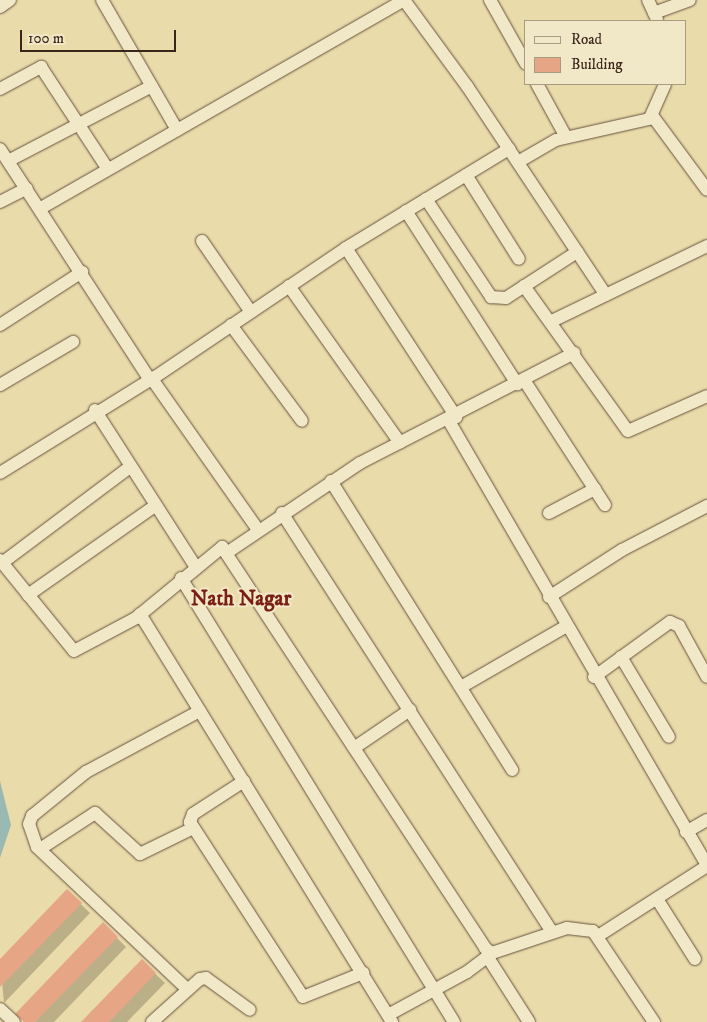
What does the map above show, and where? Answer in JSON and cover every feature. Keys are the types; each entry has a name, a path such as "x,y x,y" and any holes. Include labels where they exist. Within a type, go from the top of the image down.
{"street":[{"path":"0,7 10,0"},
{"path":"102,0 177,130"},
{"path":"41,208 107,168 404,0 518,162 606,295"},
{"path":"490,0 524,60"},
{"path":"648,0 656,17 690,0"},
{"path":"0,89 41,68 107,168"},
{"path":"538,85 566,136"},
{"path":"650,118 665,85"},
{"path":"152,86 4,158 41,208 151,379 258,530"},
{"path":"518,162 566,136 650,118 660,121 707,190"},
{"path":"2,468 96,410 151,379 346,248 509,149"},
{"path":"466,175 519,258"},
{"path":"0,202 27,188"},
{"path":"426,199 491,297 506,298 578,252"},
{"path":"406,211 605,505"},
{"path":"202,241 251,312"},
{"path":"552,322 707,246"},
{"path":"346,248 453,419 565,627 707,866 598,936"},
{"path":"0,324 82,272"},
{"path":"289,286 400,443"},
{"path":"524,286 552,322 628,431 707,396"},
{"path":"232,325 302,421"},
{"path":"0,385 73,342"},
{"path":"228,552 331,481 400,443 453,419 574,353"},
{"path":"96,410 195,566"},
{"path":"131,466 1,562 74,651 140,614 195,566 222,547 228,552 490,954 529,1022"},
{"path":"331,481 512,770"},
{"path":"549,513 595,489"},
{"path":"28,595 156,505"},
{"path":"549,597 648,536 707,506"},
{"path":"282,513 551,931"},
{"path":"181,578 432,991 454,1022"},
{"path":"140,614 390,1019 490,954 551,931 587,929 598,936 654,1022"},
{"path":"594,677 675,622 707,677"},
{"path":"461,687 565,627"},
{"path":"621,657 669,737"},
{"path":"354,748 410,710"},
{"path":"186,988 40,849 30,834 32,816 97,765 200,711"},
{"path":"244,781 193,814 189,818 193,828 303,996 363,973"},
{"path":"40,849 95,813 140,854 193,828"},
{"path":"686,832 707,820"},
{"path":"657,899 695,959"},
{"path":"152,1022 186,988 206,978 250,1010"},
{"path":"0,1009 14,1022"}],"water":[{"path":"0,781 11,825 0,858"}],"building":[{"path":"67,889 82,903 0,987 0,959"},
{"path":"103,922 118,937 35,1022 24,1022 15,1014"},
{"path":"142,959 156,973 109,1022 81,1022"}],"district":[{"name":"Nath Nagar","path":"241,599"}]}
